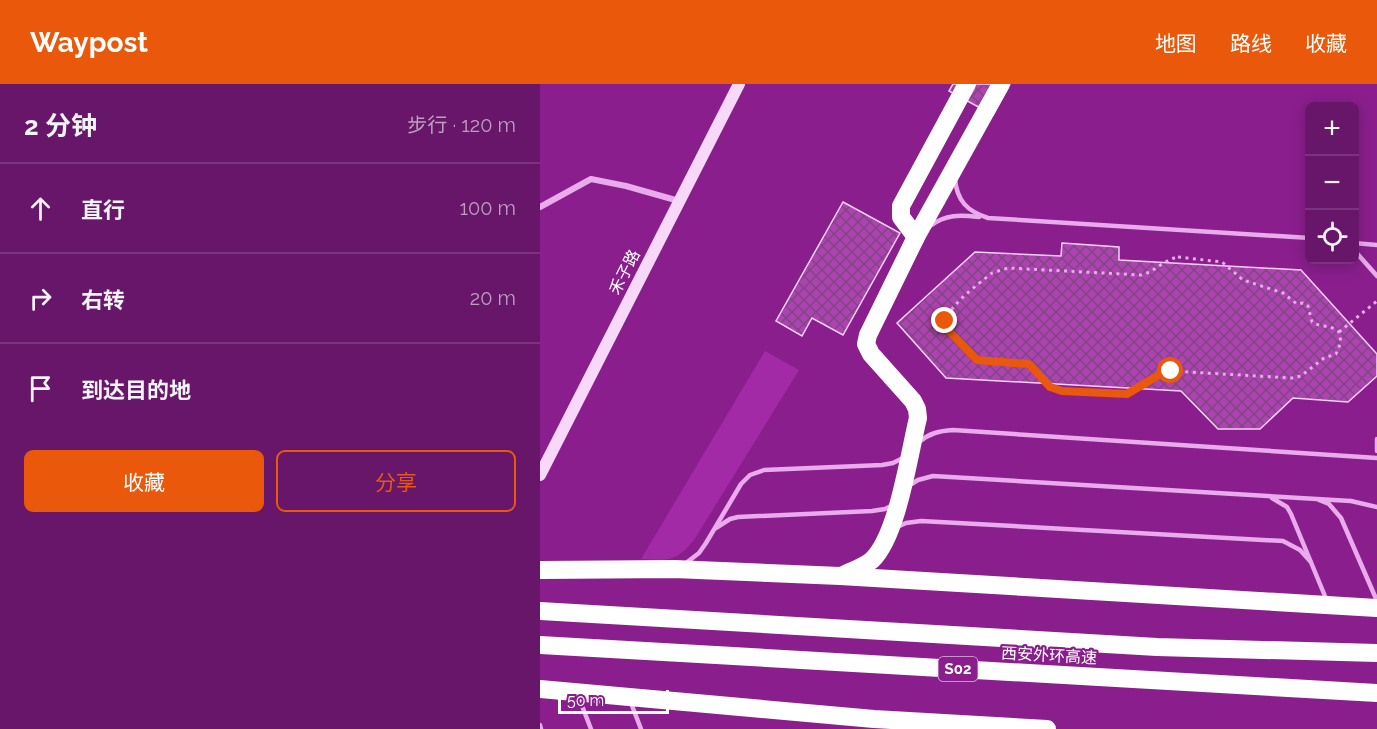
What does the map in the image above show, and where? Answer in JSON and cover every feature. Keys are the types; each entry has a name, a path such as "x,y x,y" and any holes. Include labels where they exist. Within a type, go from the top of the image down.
{"highway":[{"path":"916,237 902,217 901,206 967,84"},
{"path":"840,576 864,566 873,559 887,537 918,418 913,401 871,354 866,344 868,335 916,237 1001,84"},
{"path":"540,570 674,569 840,576 1377,608"},
{"name":"西安外环高速","path":"540,611 1157,647 1377,653"},
{"name":"西安外环高速","path":"540,645 1377,693"},
{"path":"540,689 874,719 1047,729"}],"main road":[{"name":"禾子路","path":"540,475 739,84"}],"street":[{"path":"540,207 591,179 679,201"}],"lane":[{"path":"955,168 954,181 957,194 964,206 974,214 988,218"},
{"path":"916,237 945,217 957,215 1305,238"},
{"path":"1359,244 1377,246"},
{"path":"1359,256 1377,276"},
{"path":"674,569 690,562 699,553 741,484 750,475 764,470 893,463 909,453 926,436 937,431 953,430 1377,458"},
{"path":"1377,439 1377,451"},
{"path":"714,530 730,519 738,517 885,509 898,500 907,488 918,480 933,476 1315,498 1351,501 1377,507"},
{"path":"1267,496 1279,500 1287,507 1328,604"},
{"path":"1315,498 1329,504 1341,518 1377,601"},
{"path":"887,537 896,528 906,523 921,521 1283,541 1300,550 1310,561"},
{"path":"577,693 591,729"},
{"path":"629,697 641,729"}],"path":[{"path":"1178,257 1222,261 1243,280 1283,293 1298,304 1303,303 1308,306 1312,322 1329,326 1339,332 1341,342 1336,354 1324,358 1301,376 1282,379 1171,371 1162,373 1127,394 1062,391 1050,387 1029,364 977,360 947,329 945,321 950,310 992,273 999,270 1008,268 1141,275 1148,274 1165,261 1178,257"},
{"path":"1339,332 1377,301"}],"shaded area":[{"path":"765,351 799,370 694,540 682,553 671,558 641,559"}],"building":[{"path":"953,84 1010,84 993,115 949,91"},
{"path":"843,202 900,233 843,335 812,318 802,336 776,321"},
{"path":"1062,243 1119,247 1119,260 1301,270 1377,354 1377,376 1348,402 1293,398 1260,429 1218,429 1181,391 946,378 897,323 975,252 1061,256"}],"route":[{"path":"945,321 947,329 977,360 1029,364 1050,387 1062,391 1127,394 1162,373 1171,371"}]}
